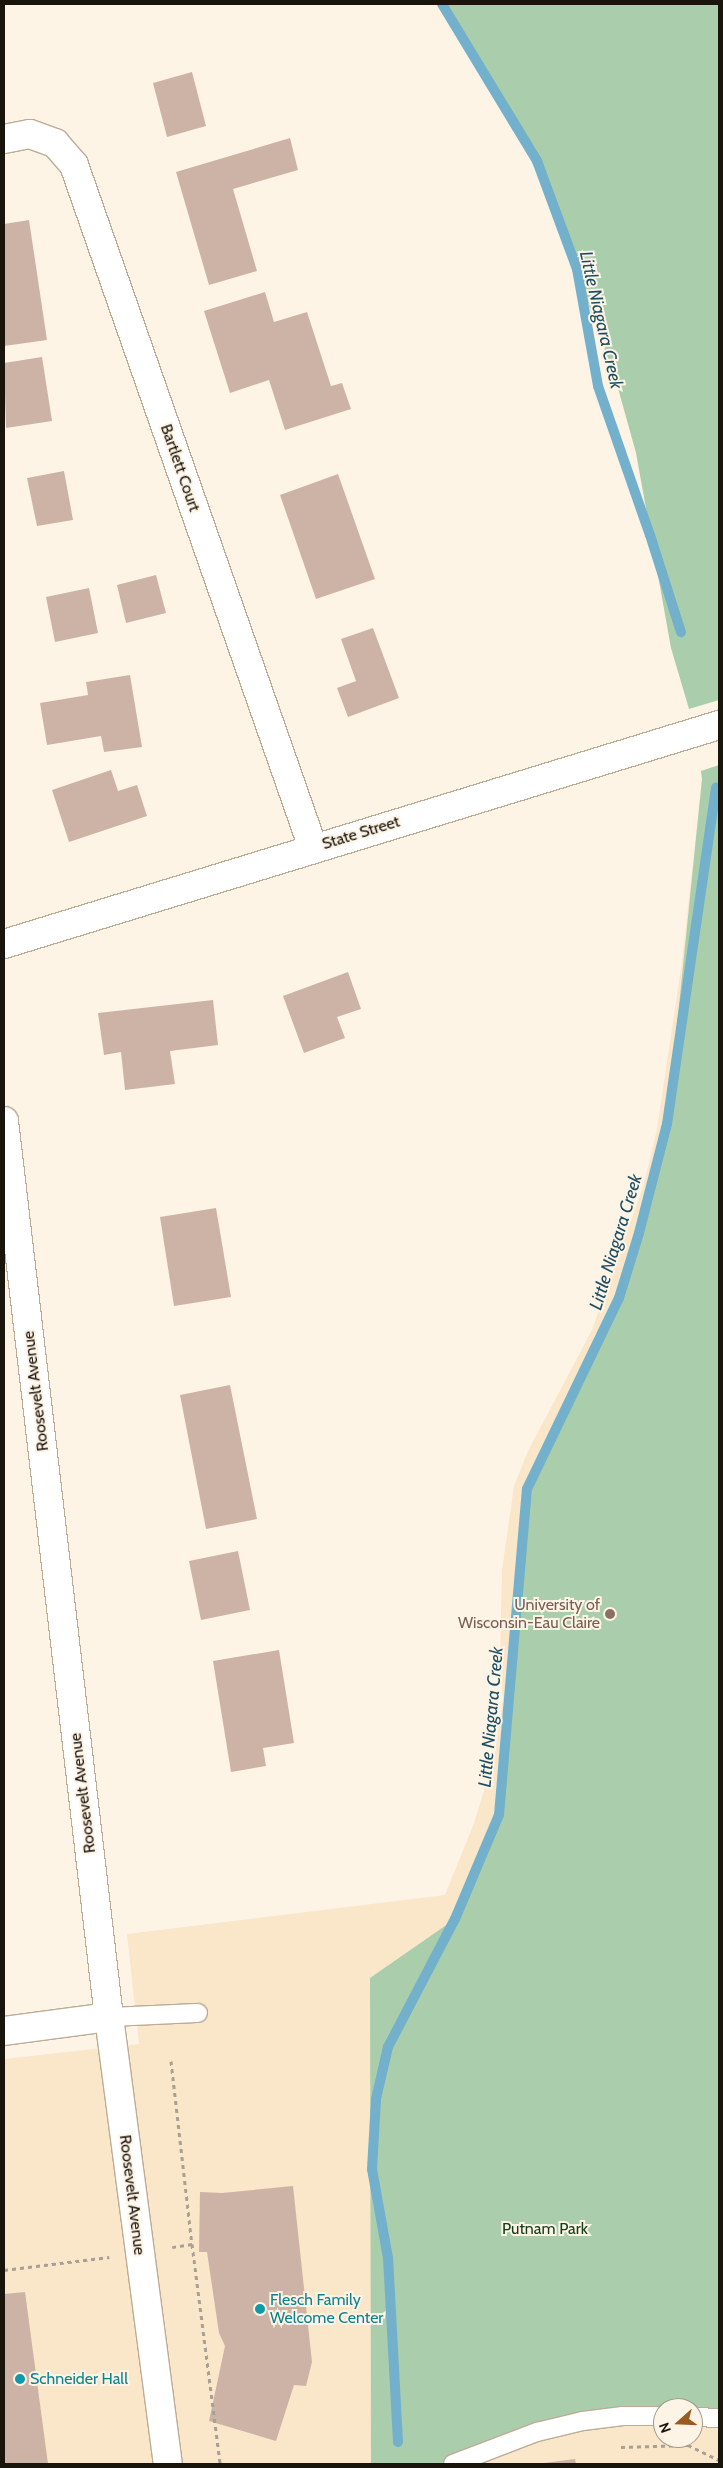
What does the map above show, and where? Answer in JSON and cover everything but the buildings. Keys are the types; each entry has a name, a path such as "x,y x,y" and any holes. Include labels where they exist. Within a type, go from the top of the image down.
{"street":[{"name":"Bartlett Court","path":"4,139 30,134 55,143 74,165 313,848"},
{"name":"State Street","path":"4,944 719,725"},
{"name":"Roosevelt Avenue","path":"4,1121 109,2017 168,2464"},
{"path":"4,2031 109,2017"}],"lane":[{"path":"109,2017 198,2013"},
{"path":"453,2464 537,2432 583,2421 623,2416 653,2416"},
{"path":"703,2417 719,2418"}],"path":[{"path":"171,2061 220,2464"},
{"path":"4,2270 192,2244"},
{"path":"621,2447 688,2445 719,2460"}],"shaded area":[{"name":"Putnam Park","path":"719,765 719,2464 4,2464 4,2059 139,2044 127,1934 445,1895 474,1823 494,1758 503,1699 500,1658 502,1570 514,1486 528,1451 592,1330 643,1187 657,1129 682,962 702,779 701,771"}],"green space":[{"path":"442,4 719,4 719,700 689,709 671,648 636,453 616,381 537,161"},
{"name":"Putnam Park","path":"719,765 719,2418 703,2417 703,2398 653,2398 653,2410 623,2416 453,2464 371,2464 370,1978 455,1919 499,1815 527,1489 619,1298 639,1233 667,1124 702,779 701,771"}],"waterway":[{"name":"Little Niagara Creek","path":"442,4 537,161 577,269 598,386 650,535 681,632"},
{"name":"Little Niagara Creek","path":"398,2442 388,2258 372,2169 376,2099 388,2047 455,1919 499,1815 527,1489 619,1298 639,1233 667,1124 716,788"}],"place":[{"name":"University of Wisconsin-Eau Claire","path":"610,1614"},
{"name":"Flesch Family Welcome Center","path":"260,2309"},
{"name":"Schneider Hall","path":"20,2379"}]}
